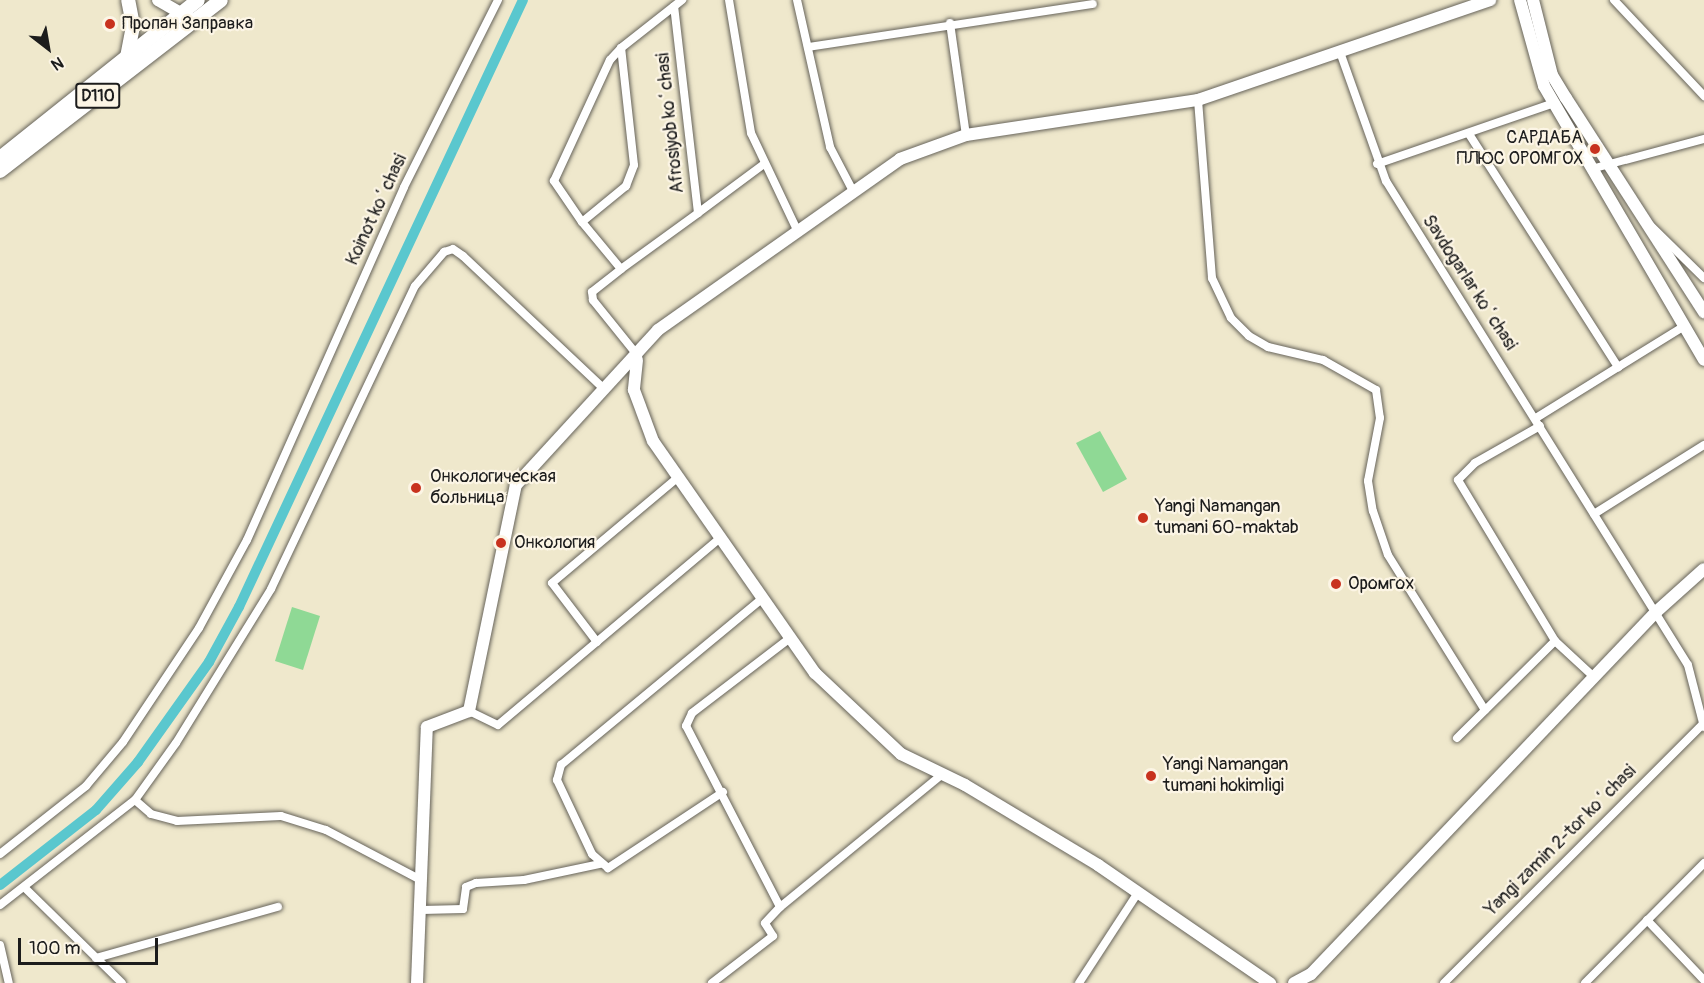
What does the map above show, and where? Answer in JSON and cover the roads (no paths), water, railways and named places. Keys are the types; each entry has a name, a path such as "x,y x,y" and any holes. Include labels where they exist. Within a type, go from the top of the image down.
{"main road":[{"path":"127,57 133,17 128,0"},
{"name":"D110","path":"0,158 198,0"},
{"name":"D110","path":"0,171 221,0"}],"street":[{"path":"158,0 196,21"},
{"name":"Koinot koʻchasi","path":"0,854 59,811 123,742 220,591 293,437 404,187 498,0"},
{"name":"Afrosiyob koʻchasi","path":"621,269 582,222 554,181 610,60 621,48 682,0"},
{"path":"729,0 746,115 764,164 797,230"},
{"path":"797,0 832,156 853,191"},
{"path":"469,711 516,485 687,305 900,159 966,135 1198,99 1490,0"},
{"path":"1520,0 1554,102 1600,167 1642,220 1704,312"},
{"path":"1533,0 1552,75 1683,327 1704,360"},
{"path":"1614,0 1704,96"},
{"path":"808,47 950,23 1093,4"},
{"name":"Afrosiyob koʻchasi","path":"638,356 591,297 621,269 698,213 674,6"},
{"path":"950,23 966,135"},
{"path":"582,222 626,186 634,165 621,48"},
{"name":"Savdogarlar koʻchasi","path":"1340,52 1377,164 1688,665 1704,725"},
{"path":"1198,99 1212,278 1231,318 1268,347 1323,360 1376,390 1380,418 1368,481 1380,532 1388,555 1485,710"},
{"path":"1377,164 1469,134 1554,102"},
{"path":"1469,134 1618,368"},
{"path":"1600,167 1704,139"},
{"path":"698,213 764,164"},
{"path":"1642,220 1654,224 1704,278"},
{"path":"0,905 26,889 135,800 271,589 406,303 440,256 453,249 463,256 605,390"},
{"path":"1595,678 1555,641 1458,480 1475,463 1683,327"},
{"path":"638,356 634,390 653,441 815,673 900,754 1058,840 1270,983"},
{"path":"1594,513 1704,445"},
{"path":"597,642 552,583 677,478"},
{"path":"417,983 422,910 421,880 427,727 469,711 498,725 720,538"},
{"path":"1294,983 1311,974 1656,612 1704,569"},
{"path":"600,864 557,780 561,765 762,599"},
{"path":"780,908 723,792 688,730 687,719 790,638"},
{"path":"1457,738 1555,641"},
{"name":"Yangi zamin 2-tor koʻchasi","path":"1444,983 1704,725"},
{"path":"712,983 773,936 765,923 780,908 941,775"},
{"path":"422,910 463,909 466,887 476,883 524,880 600,864 618,863 723,792"},
{"path":"135,800 151,814 177,821 281,816 326,830 421,880"},
{"path":"1585,983 1704,863"},
{"path":"26,889 122,983"},
{"path":"1079,983 1137,894"},
{"path":"96,958 278,907"},
{"path":"1647,920 1704,980"},
{"path":"0,945 9,983"},
{"path":"1311,974 1323,983"}],"waterway":[{"path":"0,885 96,810 138,762 209,662 239,607 523,0"}],"place":[{"name":"Пропан Заправка","path":"110,24"},
{"name":"САРДАБА ПЛЮС ОРОМГОХ","path":"1595,149"},
{"name":"Онкологическая больница","path":"416,488"},
{"name":"Yangi Namangan tumani 60-maktab","path":"1143,518"},
{"name":"Онкология","path":"501,543"},
{"name":"Оромгох","path":"1336,584"},
{"name":"Yangi Namangan tumani hokimligi","path":"1151,776"}]}
